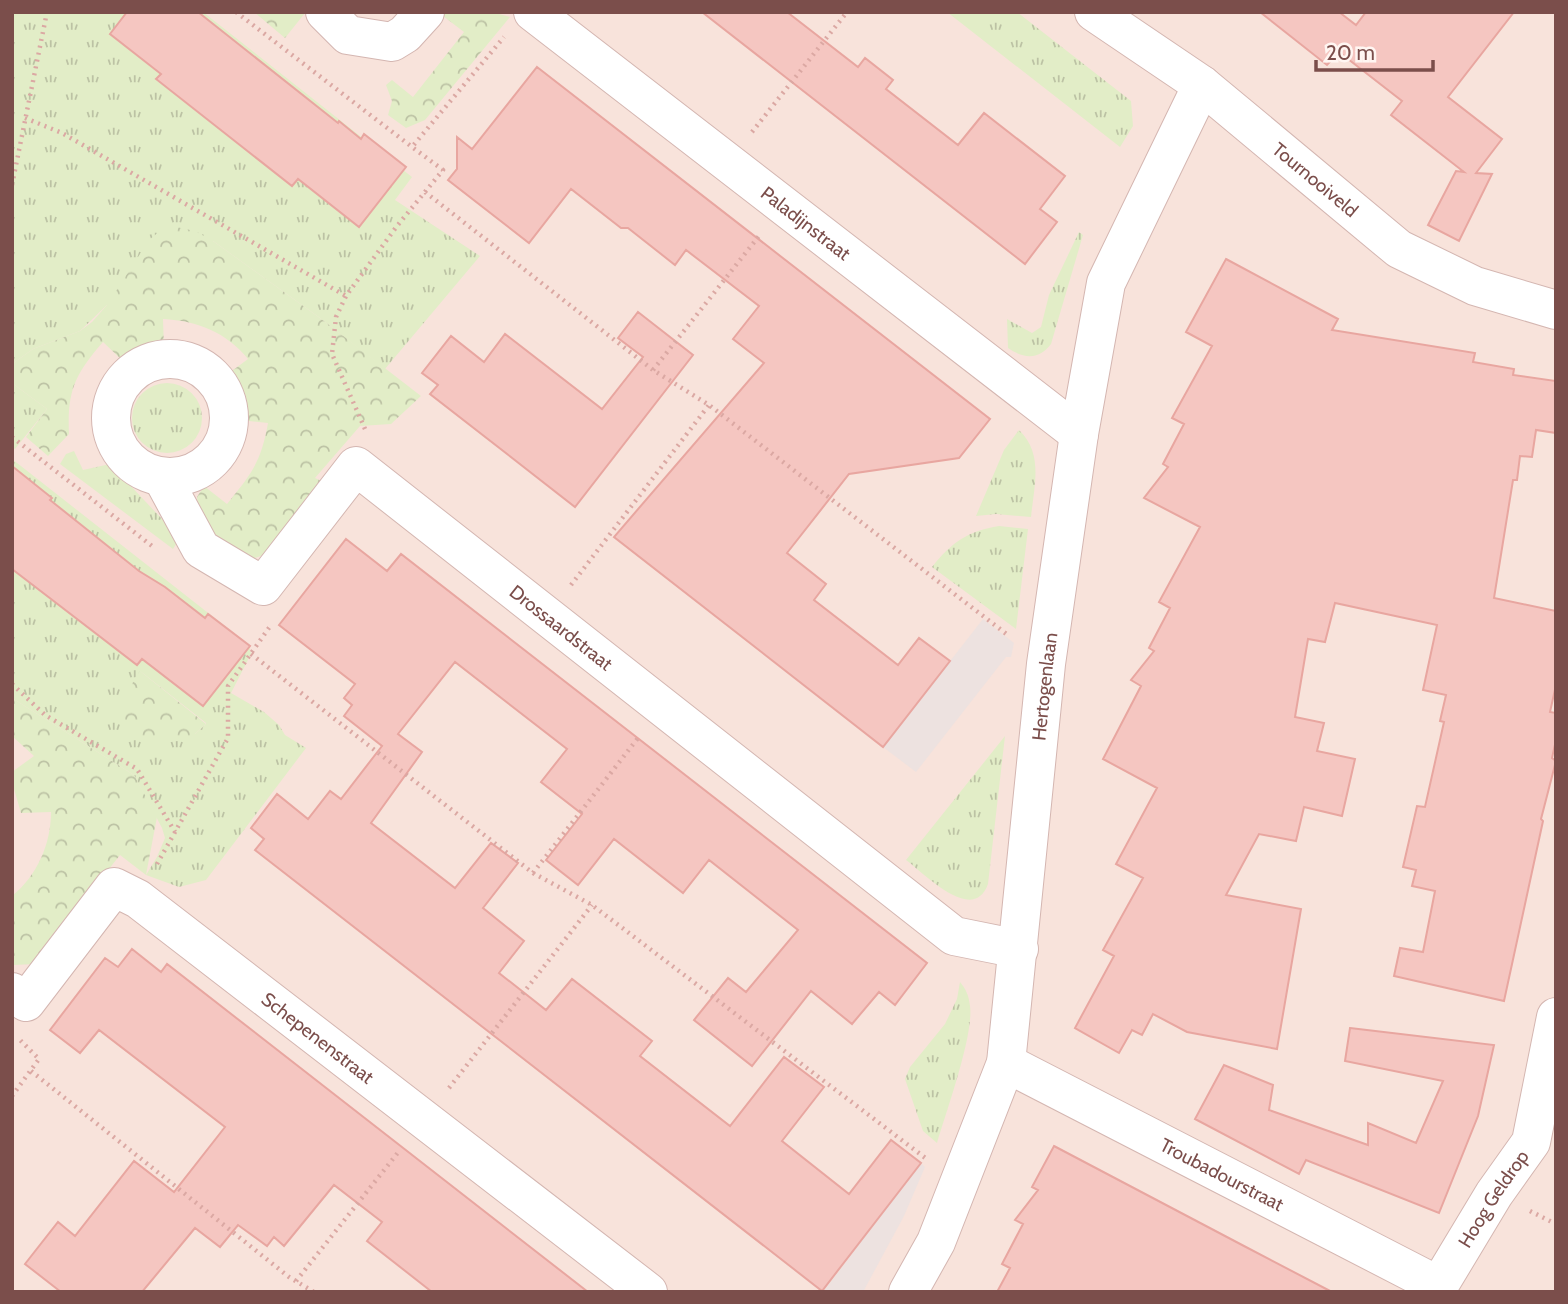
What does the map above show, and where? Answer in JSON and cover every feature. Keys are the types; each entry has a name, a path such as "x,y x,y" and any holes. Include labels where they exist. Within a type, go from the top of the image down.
{"street":[{"path":"325,12 348,35 392,42 405,34 425,12"},
{"name":"Paladijnstraat","path":"533,12 1079,434"},
{"name":"Tournooiveld","path":"1094,12 1202,85 1399,249 1475,286 1556,310"},
{"name":"Hertogenlaan","path":"908,1292 936,1242 1006,1063 1046,664 1079,434 1106,283 1202,85"},
{"name":"Drossaardstraat","path":"162,477 201,549 262,586 356,467 954,936 1019,948"},
{"name":"Schepenenstraat","path":"12,992 26,1002 114,887 138,899 648,1292"},
{"name":"Hoog Geldrop","path":"1437,1289 1494,1194 1543,1147 1556,1017"},
{"name":"Troubadourstraat","path":"1006,1063 1437,1289"}],"path":[{"path":"12,185 47,12"},
{"path":"236,12 412,147"},
{"path":"727,163 847,12"},
{"path":"24,118 62,133 346,296"},
{"path":"425,192 653,370 709,405 1046,664"},
{"path":"653,370 783,206"},
{"path":"547,616 709,405"},
{"path":"12,437 155,548"},
{"path":"251,654 533,873 593,905 960,1184"},
{"path":"12,684 45,715 137,769 175,832"},
{"path":"533,873 663,707"},
{"path":"296,1281 593,905"},
{"path":"12,1032 39,1059 12,1096"},
{"path":"31,1071 296,1281 314,1292"}],"shaded area":[{"path":"12,12 1556,12 1556,1292 12,1292"},
{"path":"983,619 1014,643 1011,657 1006,657 916,772 883,747"},
{"path":"921,1163 925,1167 904,1216 863,1292 823,1292"}],"green space":[{"path":"12,12 203,12 412,177 395,200 480,256 385,369 320,318 213,241 107,305 80,331 33,349 12,364"},
{"path":"254,12 305,12 305,13 285,38"},
{"path":"447,12 492,12 510,17 425,120 406,128 388,115 392,101 386,85 392,80 413,97 464,32 443,16"},
{"path":"947,12 1017,12 1131,101 1133,126 1120,147"},
{"path":"167,225 195,231 213,241 320,318 421,396 391,424 360,426 315,478 326,483 273,548 249,560 230,553 199,518 197,497 204,486 227,504 243,484 262,448 268,423 239,420 225,376 248,359 221,335 199,325 163,319 164,348 143,350 124,362 103,342 79,374 71,394 69,434 48,456 26,437 47,409 12,383 12,364 33,349 80,331 92,322 107,305 149,240"},
{"path":"1079,232 1083,235 1051,344 1036,355 1025,356 1014,352 1008,348 1007,319 1032,333 1041,327 1049,295"},
{"path":"12,383 47,409 15,449 12,447"},
{"path":"167,383 186,389 196,399 202,418 196,437 186,447 167,453 148,447 138,437 132,418 138,399 148,389"},
{"path":"1019,430 1027,439 1035,460 1031,517 996,514 976,516 1004,450"},
{"path":"74,451 83,470 110,464 180,538 173,549 60,464 66,454"},
{"path":"12,459 249,645 251,654 231,693 264,712 279,725 285,735 306,748 206,880 179,887 146,875 165,838 134,775 12,698","holes":["140,671 206,723 195,734"]},
{"path":"999,526 1028,529 1016,629 932,567 961,539"},
{"path":"140,671 206,724 195,734 193,740 168,741 142,736 125,722 123,711 127,696"},
{"path":"12,698 134,775 157,817 146,875 120,855 34,964 14,965 12,896 29,879 41,858 48,836 51,812 21,813 12,782 12,772 34,756 12,736"},
{"path":"1005,736 988,884 981,895 972,900 960,898 936,885 906,860"},
{"path":"960,982 970,1002 968,1035 937,1143 923,1131 905,1079 910,1067 945,1024 957,999"}],"building":[{"path":"127,12 198,12 338,123 339,121 361,139 364,134 406,167 359,227 298,179 292,186 156,79 161,74 110,34"},
{"path":"702,12 787,12 858,67 865,58 893,80 886,89 958,145 984,113 1065,176 1040,209 1057,222 1025,264"},
{"path":"1260,12 1339,12 1356,25 1366,12 1514,12 1448,97 1502,139 1476,173 1492,174 1459,241 1428,225 1456,171 1464,172 1391,115 1402,101 1339,52 1327,65"},
{"path":"537,67 990,419 959,458 849,474 787,553 826,584 814,600 898,665 919,638 950,661 883,747 614,537 764,363 733,339 759,306 686,250 675,265 628,228 621,228 571,189 529,243 448,180 457,169 457,137 472,149"},
{"path":"1226,259 1338,319 1332,330 1475,353 1473,362 1514,369 1513,375 1556,381 1556,433 1536,430 1532,457 1520,456 1517,480 1513,480 1494,598 1556,611 1556,685 1550,712 1556,713 1556,740 1552,758 1556,761 1541,819 1543,821 1504,1001 1394,976 1400,948 1423,952 1435,891 1412,886 1416,870 1403,867 1417,806 1425,807 1444,722 1440,721 1446,695 1423,690 1437,625 1335,603 1325,642 1308,639 1295,717 1324,723 1317,751 1355,759 1342,816 1304,807 1296,841 1259,834 1226,895 1301,909 1277,1049 1187,1032 1153,1014 1142,1035 1132,1030 1119,1053 1075,1028 1114,956 1103,950 1143,878 1116,864 1157,788 1103,759 1141,686 1131,680 1154,651 1149,648 1170,608 1159,602 1200,527 1144,498 1168,467 1163,464 1184,424 1172,418 1212,346 1186,332"},
{"path":"638,312 693,355 575,507 430,394 438,385 422,373 451,336 484,362 505,334 602,409 643,357 618,338"},
{"path":"12,466 139,571 205,618 208,614 250,646 203,706 142,659 137,665 12,569"},
{"path":"346,539 387,571 401,554 927,963 895,1005 879,992 852,1024 811,991 752,1066 694,1020 728,978 746,992 798,930 709,860 683,893 614,839 578,885 546,860 582,814 541,782 567,749 455,662 398,734 422,752 371,823 455,888 491,843 518,863 483,908 524,941 499,973 546,1010 572,979 652,1041 640,1056 730,1126 784,1057 824,1087 782,1141 849,1194 891,1140 921,1163 822,1291 255,850 264,839 251,828 277,794 308,819 330,791 341,799 382,746 344,716 352,705 344,698 355,684 279,625"},
{"path":"132,949 161,972 167,964 588,1292 432,1292 367,1241 382,1222 334,1185 284,1246 274,1237 267,1246 238,1225 220,1247 195,1228 142,1292 61,1292 25,1264 58,1222 75,1236 134,1161 174,1192 225,1127 99,1030 80,1053 50,1030 105,958 118,967"},
{"path":"1350,1028 1494,1045 1478,1116 1439,1213 1306,1160 1299,1174 1195,1119 1224,1065 1273,1085 1269,1110 1368,1145 1368,1123 1416,1143 1443,1081 1345,1061"},
{"path":"1054,1146 1332,1292 997,1292 1010,1268 1002,1264 1023,1224 1015,1220 1038,1190 1032,1187"}]}
